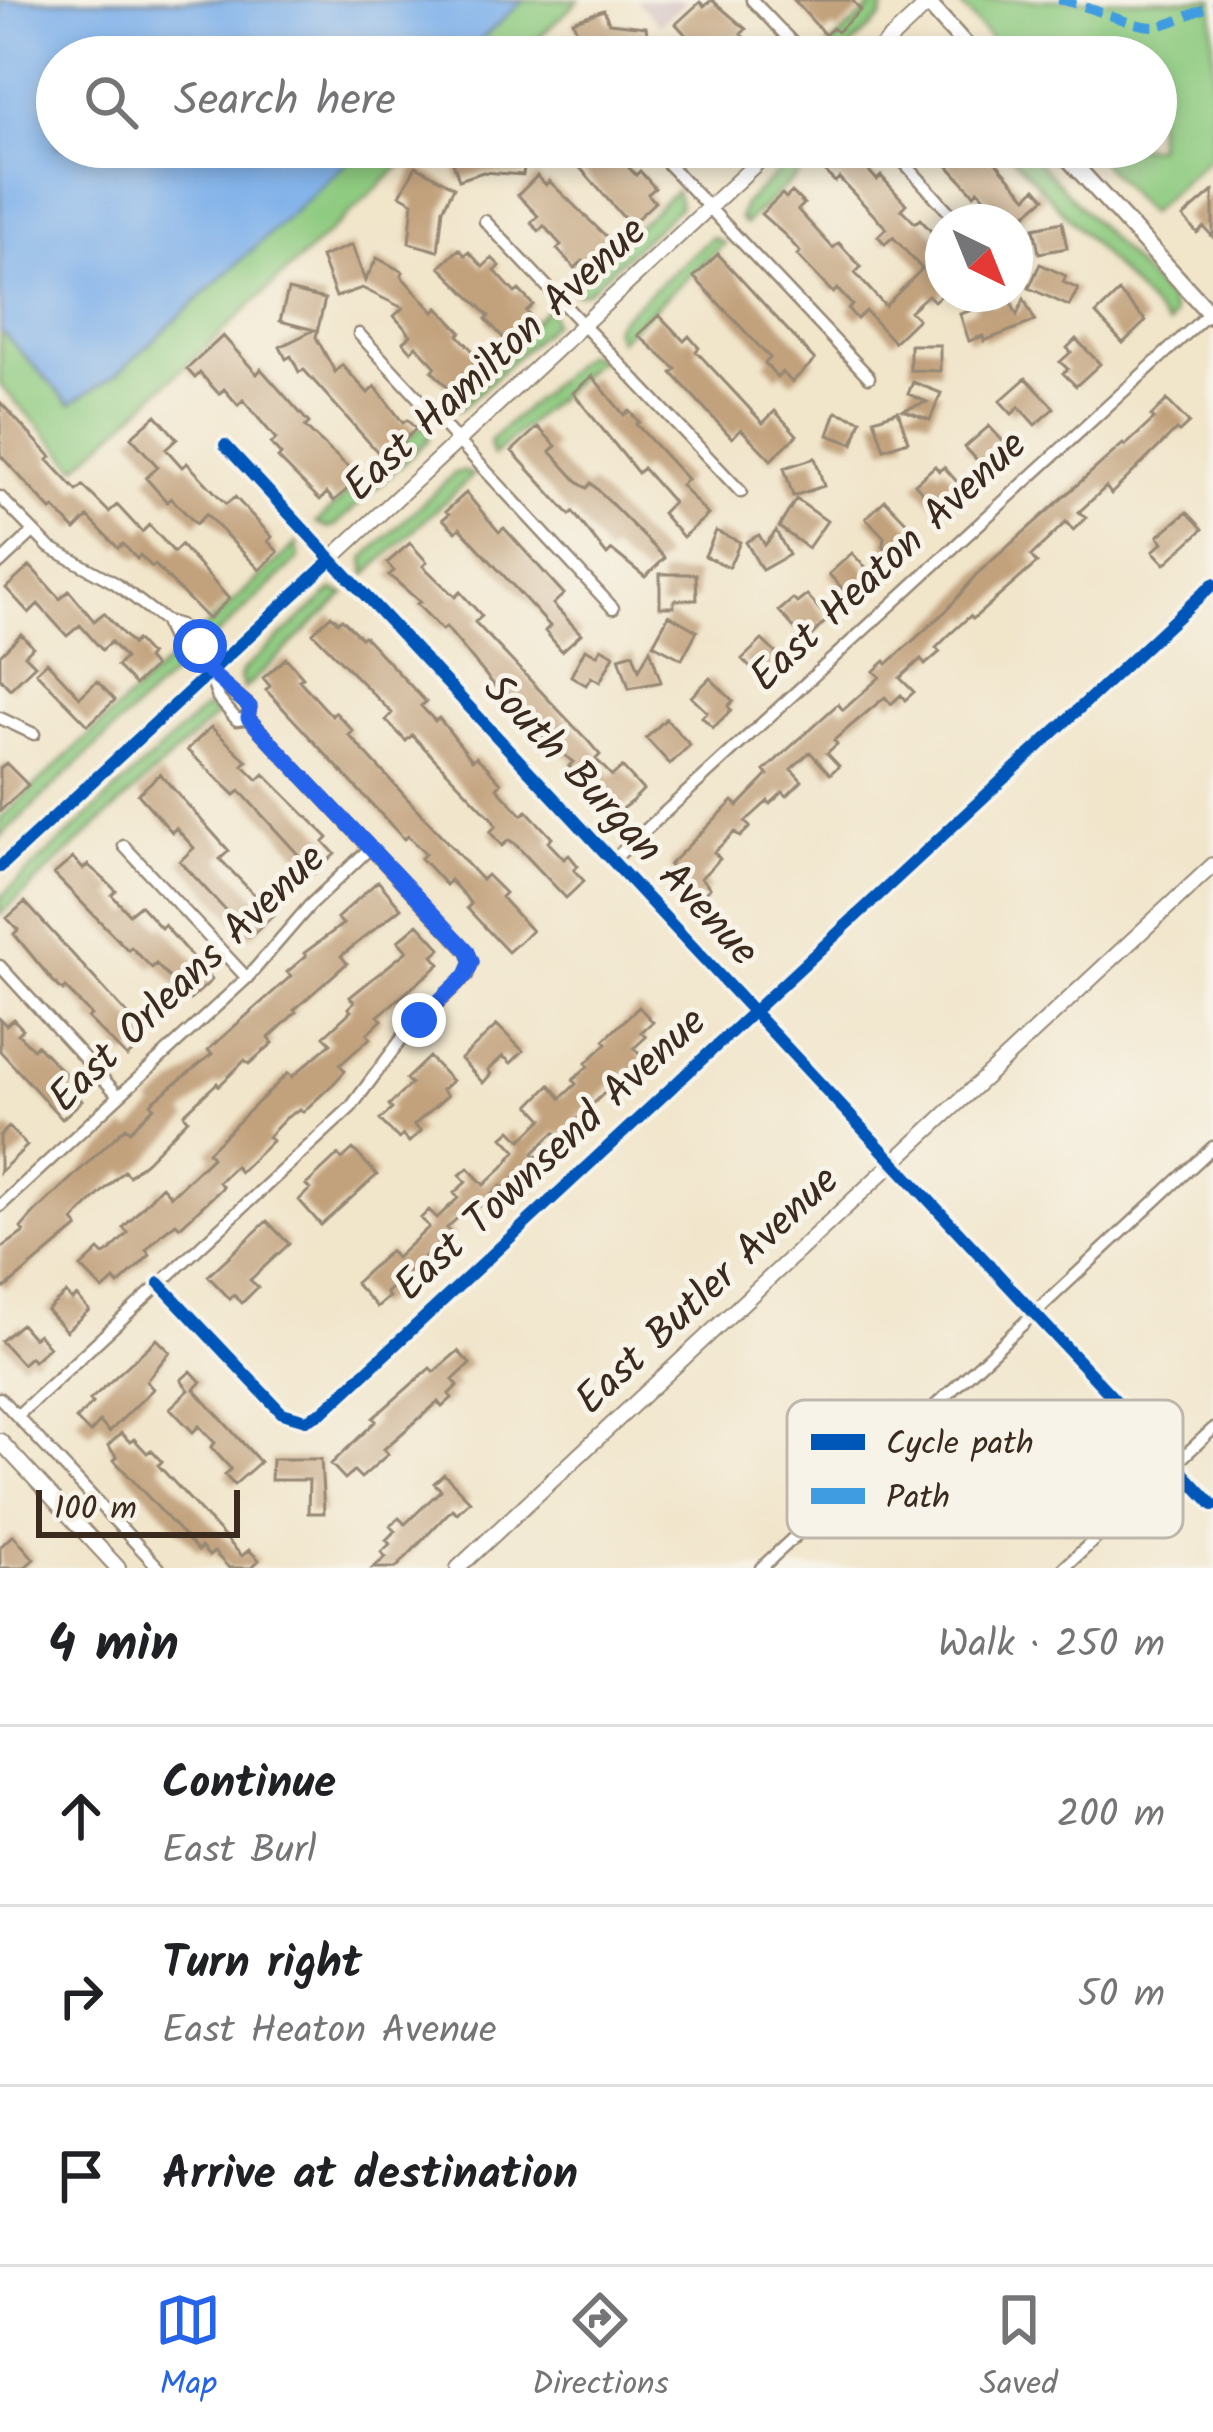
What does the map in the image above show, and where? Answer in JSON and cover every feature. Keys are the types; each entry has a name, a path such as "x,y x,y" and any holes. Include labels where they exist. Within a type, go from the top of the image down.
{"main road":[{"path":"926,2 957,36"},
{"path":"1077,168 1211,315"}],"street":[{"path":"752,0 786,36"},
{"path":"893,36 926,2"},
{"path":"673,168 868,377"},
{"name":"East Hamilton Avenue","path":"0,867 751,168"},
{"path":"909,168 942,204"},
{"path":"484,221 741,492"},
{"name":"East Heaton Avenue","path":"613,860 1211,315"},
{"path":"359,334 613,608"},
{"name":"South Burgan Avenue","path":"224,445 1115,1400"},
{"path":"0,497 70,561 142,602 164,621 179,625 200,646 210,672 250,707 248,718 467,950 472,962 466,975 406,1033 351,1107 17,1416"},
{"path":"0,563 33,532"},
{"name":"East Townsend Avenue","path":"159,1283 276,1408 297,1420 325,1412 1213,584"},
{"path":"0,718 34,734"},
{"path":"124,846 247,978"},
{"name":"East Orleans Avenue","path":"0,1206 247,978 310,905 370,848"},
{"name":"East Butler Avenue","path":"458,1568 1213,865"},
{"path":"0,966 118,1095"},
{"path":"942,1400 1213,1147"},
{"path":"0,1398 159,1568"},
{"path":"1183,1457 1213,1429"},
{"path":"1,1446 118,1568"},
{"name":"South Burgan Avenue","path":"1183,1473 1213,1505"},
{"path":"761,1568 793,1538"},
{"path":"1064,1568 1096,1538"}],"shaded area":[{"path":"636,0 687,0 659,25"}],"green space":[{"path":"0,0 579,0 540,36 36,36 36,168 398,168 77,467 0,385"},
{"path":"865,0 885,0 881,18 862,36 840,36 871,8"},
{"path":"956,0 1213,0 1213,154 1148,214 1107,168 1177,168 1177,36 988,36"},
{"path":"783,168 805,168 745,224 740,218 744,204"},
{"path":"1022,168 1044,168 1170,302 1174,315 1168,325"},
{"path":"676,190 680,206 587,292 578,294 571,289"},
{"path":"712,237 725,243 619,340 614,329 617,322"},
{"path":"550,306 553,323 461,409 452,411 444,405"},
{"path":"585,354 599,359 493,456 492,439"},
{"path":"424,424 428,440 335,526 316,523"},
{"path":"462,471 473,475 366,575 364,558"},
{"path":"297,543 299,559 216,636 198,634"},
{"path":"333,590 345,594 244,689 243,670"},
{"path":"173,657 174,673 0,837 0,819"},
{"path":"205,708 220,712 0,915 0,898"}],"water":[{"path":"0,0 524,0 485,36 36,36 36,168 341,168 117,374 70,404 0,330"}],"building":[{"path":"712,0 746,29 743,36 687,36 676,24 700,2 704,6"},
{"path":"794,0 852,0 861,10 837,32 833,28 825,35"},
{"path":"604,10 609,23 646,27 647,36 578,36 573,21"},
{"path":"415,168 454,187 443,209 438,251 409,243 413,202 400,195"},
{"path":"455,168 524,168 523,175 483,172 459,180"},
{"path":"580,168 629,168 636,175 640,171 655,188 648,194 655,202 630,225"},
{"path":"825,168 866,168 877,180 881,176 906,204 901,209 915,223 920,219 925,224 925,298 910,311 918,319 894,342 866,311 857,319 848,309 852,305 837,289 833,293 797,255 800,252 786,236 761,214 782,194 786,198 792,192 804,204 798,210 833,248 839,243 861,267 855,273 885,306 922,269 893,237 885,244 878,236 886,228 839,178 835,182"},
{"path":"950,168 1001,168 1027,197 1036,188 1045,198 1033,208 1033,204 991,204 978,190 974,194"},
{"path":"537,176 546,185 549,181 612,242 588,266 583,261 575,268 544,226 539,231 531,223 538,216 518,195"},
{"path":"1213,191 1213,237 1204,227 1197,233 1183,217"},
{"path":"1062,222 1067,248 1039,253 1034,228"},
{"path":"352,245 365,281 377,258 403,272 401,276 434,312 438,308 461,332 458,335 485,364 462,386 457,382 449,389 416,346 411,351 403,342 411,335 394,316 403,308 362,288 336,297 321,257"},
{"path":"459,249 483,267 492,258 500,266 495,271 533,305 526,311 533,320 508,343 486,319 489,316 440,267"},
{"path":"718,254 815,360 792,382 782,372 777,377 765,363 770,358 694,277"},
{"path":"1040,264 1066,276 1063,282 1078,289 1069,306 1033,290"},
{"path":"288,290 325,299 316,337 335,372 342,365 368,393 375,386 403,423 407,420 416,429 384,459 304,370 299,372 291,356 286,359 280,347 314,330 280,321"},
{"path":"1119,292 1146,321 1123,343 1096,314"},
{"path":"1030,312 1035,321 984,341 983,336 969,341 960,314"},
{"path":"659,315 684,341 689,336 699,348 696,351 763,423 775,411 797,435 771,460 741,429 732,438 672,373 676,369 638,335"},
{"path":"223,336 257,374 261,369 309,423 305,427 360,478 334,501 327,493 320,500 278,458 281,455 271,444 276,439 243,400 238,405 224,389 219,394 200,373 195,378 187,369"},
{"path":"1076,339 1100,364 1076,386 1063,373 1068,369 1060,362"},
{"path":"910,345 940,345 940,371 910,370"},
{"path":"592,376 687,479 681,485 708,515 683,537 662,513 673,502 643,468 638,473 573,393"},
{"path":"1026,378 1054,408 1035,425 1019,407 1012,414 1000,401"},
{"path":"913,382 941,393 930,420 903,410 927,402 908,394"},
{"path":"1167,400 1189,423 1111,494 1106,487 1079,512 1086,518 1073,530 1066,522 1031,556 1037,563 949,635 925,665 921,659 900,678 914,692 891,704 885,697 834,740 837,744 827,753 839,766 830,774 810,752 791,769 802,781 787,796 783,792 770,804 768,801 745,822 750,827 740,837 735,832 714,852 720,859 701,878 710,888 697,901 669,865 733,801 738,806 768,775 764,771 838,704 843,710 880,677 874,671 1125,446"},
{"path":"0,402 77,491 83,486 109,512 117,505 142,532 149,525 174,552 181,545 229,599 208,619 155,565 140,555 137,559 123,544 118,548 88,517 75,530 51,510 0,455"},
{"path":"898,411 908,441 884,449 874,419"},
{"path":"836,412 861,420 853,444 828,435"},
{"path":"156,415 177,439 166,449 182,467 187,463 226,504 235,497 272,537 268,541 278,552 260,570 206,514 196,524 146,478 158,467 131,437"},
{"path":"989,426 1009,448 987,471 965,447"},
{"path":"538,427 556,446 550,451 580,484 587,488 591,483 665,558 645,577 612,550 607,555 573,512 570,515 512,451"},
{"path":"815,458 824,486 793,496 784,468"},
{"path":"935,466 939,471 944,467 965,491 941,514 915,484"},
{"path":"466,493 564,594 553,604 581,634 562,651 545,631 550,626 460,528 456,532 443,519"},
{"path":"796,499 827,521 808,548 779,527"},
{"path":"885,500 912,528 904,536 911,542 894,558 883,546 884,537 866,518"},
{"path":"1187,512 1203,529 1165,564 1153,551 1163,542 1158,536"},
{"path":"716,531 740,542 729,567 705,556"},
{"path":"776,531 789,555 762,570 746,542 759,535 765,545"},
{"path":"410,543 427,562 423,566 455,597 460,592 482,616 475,622 588,741 612,776 622,767 643,790 632,801 619,811 583,772 579,776 569,766 573,762 532,728 518,711 522,707 507,692 503,696 446,627 442,630 389,575 394,571 387,563"},
{"path":"852,553 873,576 850,597 829,574"},
{"path":"30,566 60,599 69,591 94,621 104,613 132,644 136,640 150,655 147,659 154,667 135,685 117,666 125,658 111,642 102,650 80,625 67,636 38,604 29,613 6,588"},
{"path":"660,574 696,574 697,600 674,600 674,607 660,607"},
{"path":"807,595 828,619 806,641 779,611"},
{"path":"331,615 364,636 426,702 421,706 435,721 439,718 472,760 476,757 487,767 501,783 497,788 522,815 527,811 564,859 569,855 584,881 566,898 514,843 509,840 502,846 490,832 496,826 492,819 412,735 406,741 386,720 392,713 313,633"},
{"path":"669,615 697,631 682,659 653,644"},
{"path":"21,634 33,647 25,655 35,665 10,689 0,678 0,655"},
{"path":"762,640 782,659 761,679 742,659"},
{"path":"601,648 614,655 600,682 591,677 586,685 571,676 585,649 597,655"},
{"path":"650,649 661,682 629,688 619,657 633,653 639,670"},
{"path":"286,658 303,677 299,680 353,731 349,735 482,880 487,875 505,893 501,897 532,931 508,952 467,908 471,904 465,896 450,880 446,885 421,858 425,854 408,836 404,839 266,690 270,686 263,678"},
{"path":"47,662 80,697 97,681 115,700 88,725 36,672"},
{"path":"710,678 733,701 728,706 731,710 713,728 702,717 707,712 691,697"},
{"path":"666,719 690,745 670,764 646,738"},
{"path":"211,727 247,761 243,765 258,780 264,774 328,838 324,842 335,854 315,873 240,791 235,795 187,750"},
{"path":"6,763 28,785 0,811 0,768"},
{"path":"160,774 229,851 220,859 274,915 250,937 180,861 194,848 176,828 172,832 138,794"},
{"path":"73,858 116,891 112,895 129,914 140,905 161,928 164,925 212,980 190,1000 156,964 152,968 131,947 128,950 54,874"},
{"path":"378,881 401,908 341,956 347,963 294,1010 269,1038 273,1043 249,1064 245,1060 219,1086 217,1083 184,1114 188,1119 147,1161 129,1176 124,1171 73,1221 78,1227 5,1288 0,1283 0,1249 24,1232 21,1228 35,1212 126,1127 130,1131 154,1107 151,1103 212,1054 208,1050 291,976 287,972 304,953 343,924 337,918"},
{"path":"25,902 148,1037 127,1057 14,934 18,930 7,918"},
{"path":"418,924 441,949 433,956 440,964 378,1016 382,1020 340,1065 345,1071 334,1083 303,1112 300,1109 286,1118 268,1137 272,1141 240,1172 235,1166 219,1182 223,1187 180,1227 176,1223 163,1233 146,1250 150,1255 118,1285 114,1280 103,1290 81,1267 99,1250 108,1253 128,1233 123,1228 162,1186 171,1196 288,1073 292,1077 331,1043 324,1036 351,1011 348,1008 354,1002 350,997 407,951 398,941"},
{"path":"639,1007 653,1022 641,1032 646,1037 634,1048 644,1060 559,1137 555,1132 533,1153 537,1157 503,1188 480,1206 475,1201 447,1228 454,1236 442,1247 438,1244 377,1307 355,1283 390,1251 396,1258 429,1227 421,1218 429,1210 437,1218 458,1198 454,1193 466,1182 460,1175 468,1168 484,1185 503,1167 516,1151 503,1137 511,1130 521,1140 543,1119 530,1105 550,1085 561,1098 607,1043 604,1040"},
{"path":"0,1019 6,1025 13,1019 23,1029 18,1034 33,1049 37,1045 75,1085 71,1089 82,1101 62,1119 0,1051"},
{"path":"497,1025 523,1051 511,1063 503,1056 488,1070 491,1074 483,1083 461,1059"},
{"path":"429,1057 452,1081 442,1090 447,1096 414,1125 421,1131 409,1142 403,1135 399,1139 380,1120 411,1084 406,1079"},
{"path":"9,1127 27,1146 0,1172 0,1136"},
{"path":"353,1149 377,1175 321,1225 299,1200 310,1189 306,1185 338,1155 342,1159"},
{"path":"267,1221 289,1244 250,1280 258,1287 242,1303 234,1295 230,1299 208,1276"},
{"path":"66,1293 72,1300 77,1296 89,1310 66,1331 47,1310"},
{"path":"21,1324 49,1347 22,1364 1,1341"},
{"path":"157,1339 170,1352 146,1381 153,1389 109,1432 100,1422 90,1433 76,1419 93,1403 90,1400"},
{"path":"458,1351 470,1364 453,1380 458,1385 449,1394 452,1398 442,1407 438,1402 384,1449 388,1454 361,1478 354,1471 345,1479 331,1464 376,1421 373,1418 430,1368 434,1372"},
{"path":"191,1371 201,1382 194,1389 260,1462 234,1485 225,1475 231,1469 211,1447 215,1443 199,1426 193,1432 170,1408 189,1390 181,1380"},
{"path":"121,1433 147,1453 151,1450 162,1462 158,1465 242,1556 249,1550 259,1560 251,1568 229,1568 214,1552 209,1556 201,1547 198,1551 114,1460 117,1457 108,1446"},
{"path":"272,1459 321,1459 324,1513 308,1513 309,1480 271,1480"},
{"path":"444,1474 470,1501 457,1513 452,1509 396,1568 373,1568 386,1557 381,1552 395,1531 390,1526 399,1518 405,1524 441,1490 434,1483"},
{"path":"13,1535 34,1559 24,1568 0,1568 0,1547"}],"marked path":[{"path":"1058,0 1149,26 1213,6"}],"cycle path":[{"path":"225,445 1115,1400"},
{"path":"0,867 331,560"},
{"path":"159,1283 282,1413 306,1420 324,1411 1213,584"},
{"path":"1183,1473 1213,1505"}],"route":[{"path":"200,646 210,672 250,707 248,718 467,950 472,962 466,975 419,1020"}]}
